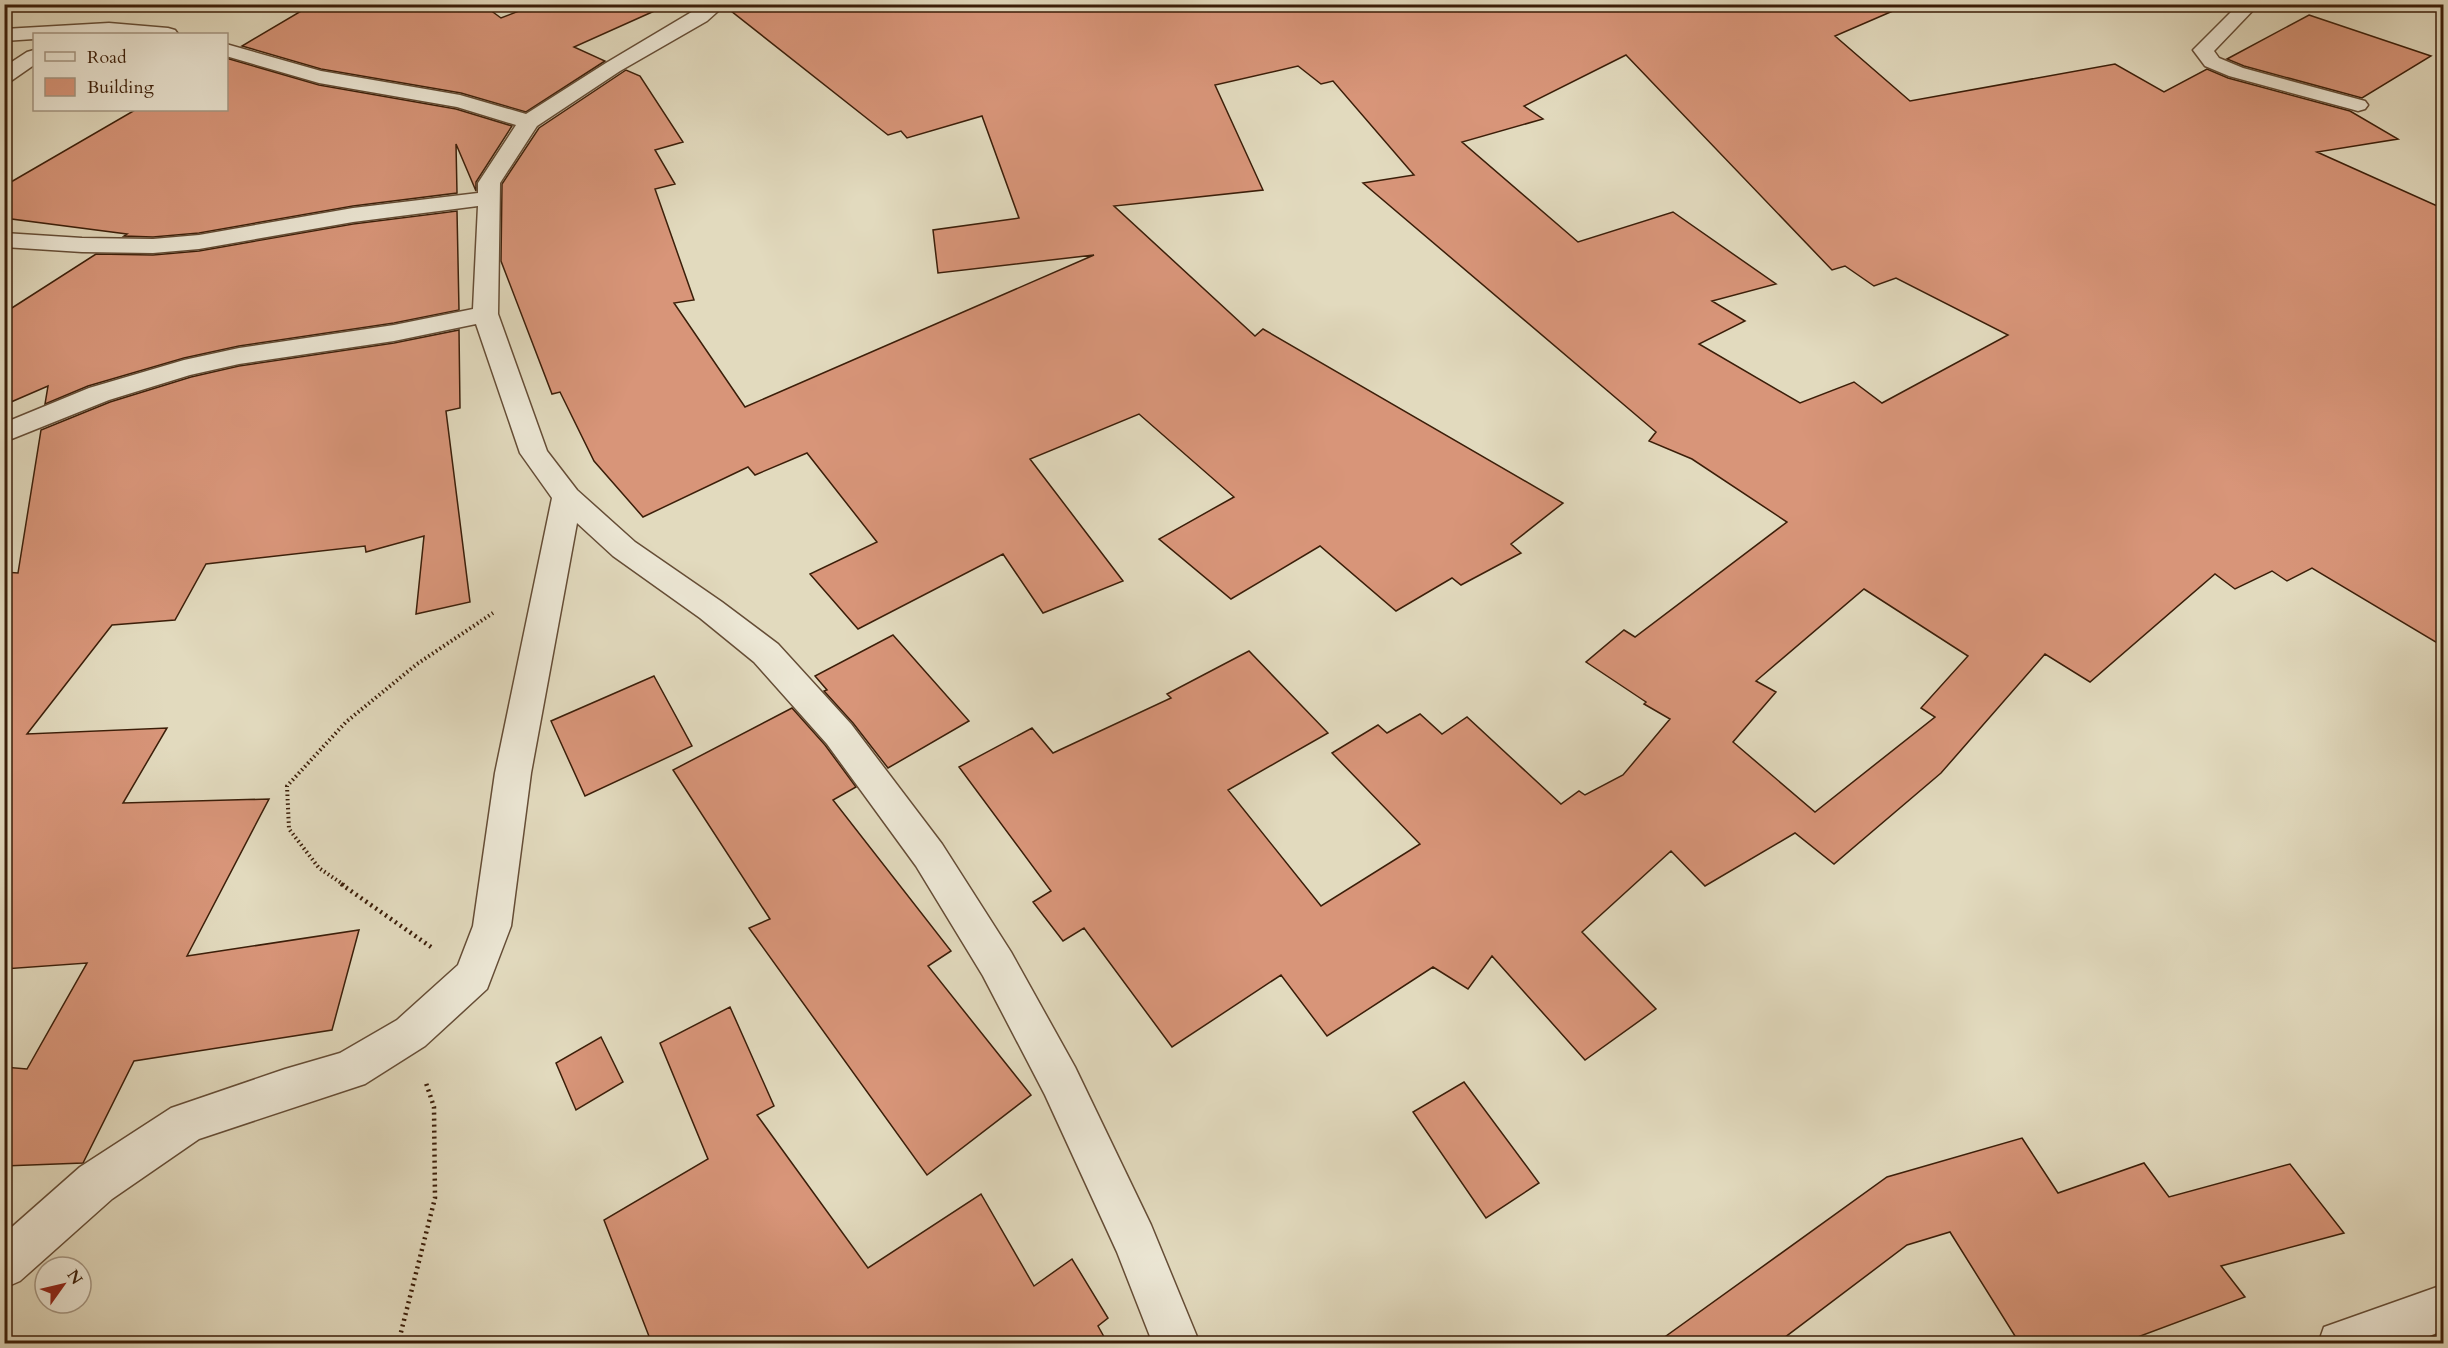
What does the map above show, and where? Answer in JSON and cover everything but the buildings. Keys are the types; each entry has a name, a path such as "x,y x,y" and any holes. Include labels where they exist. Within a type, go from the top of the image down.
{"street":[{"path":"717,4 700,17 612,67 529,122 489,183 485,314 534,453 567,497 624,549 711,610 766,653 839,734 929,855 997,964 1060,1081 1135,1241 1177,1344"},
{"path":"2250,4 2203,50 2212,62 2236,72 2358,105"},
{"path":"68,33 110,10"},
{"path":"68,33 109,28 158,33"},
{"path":"4,36 33,35"},
{"path":"228,51 319,77 460,101 529,122"},
{"path":"4,77 33,57"},
{"path":"4,240 82,245 153,246 187,243 353,215 490,198"},
{"path":"4,433 99,394 184,368 238,356 394,333 485,314"},
{"path":"4,1265 96,1183 186,1123 285,1089 350,1070 411,1033 473,976 492,926 513,773 567,497"},
{"path":"2341,1344 2437,1310 2444,1311"}],"path":[{"path":"473,976 319,868 289,829 287,786 346,722 417,664 469,631 554,569"},
{"path":"398,1344 435,1198 434,1107 411,1033"}]}
